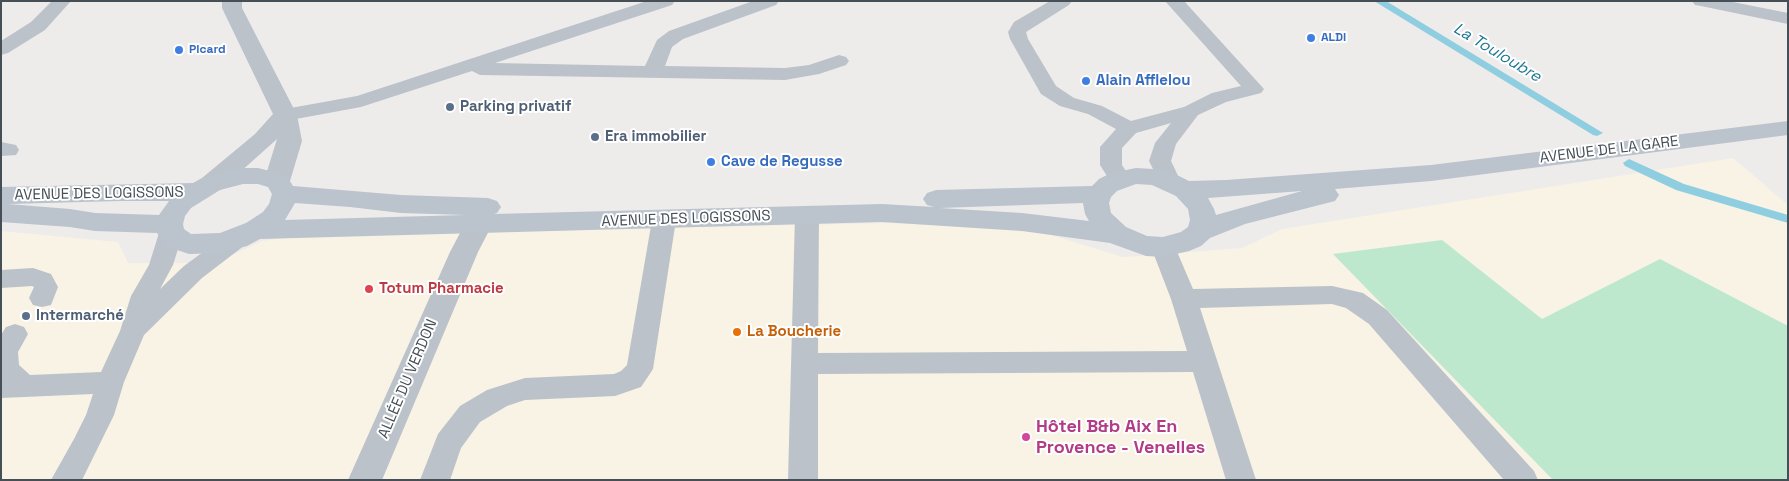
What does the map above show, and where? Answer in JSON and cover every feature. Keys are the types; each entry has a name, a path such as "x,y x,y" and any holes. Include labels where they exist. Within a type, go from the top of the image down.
{"main road":[{"name":"AVENUE DE LA GARE","path":"1431,173 1281,205 1200,230 1191,239 1163,247 1146,246 1130,242 1116,234 1098,214 1096,203 1110,186 1136,176 1153,177 1177,186 1236,188 1431,173 1788,128"},
{"name":"AVENUE DES LOGISSONS","path":"1,196 204,188 243,176 258,176 281,188 350,198 401,204 473,207 910,200 1110,186"},
{"path":"1177,186 1195,199 1201,209 1203,220 1200,230"},
{"path":"170,229 173,213 182,202 204,188"},
{"path":"247,234 272,218 282,206 281,188"},
{"name":"AVENUE DES LOGISSONS","path":"1,213 70,218 170,229 178,240 189,244 204,245 247,234 332,226 478,225 882,213 1022,222 1116,234"}],"street":[{"path":"232,1 232,8 285,115 290,141 281,188"},
{"path":"204,188 264,139 285,115"},
{"name":"ALLÉE DU VERDON","path":"365,480 464,252 478,225"}],"lane":[{"path":"2,48 38,26 62,1"},
{"path":"285,115 360,101 666,1"},
{"path":"652,73 664,44 676,35 770,1"},
{"path":"1063,1 1022,26 1017,32 1019,39 1048,90 1067,102 1095,110 1129,128"},
{"path":"1110,186 1111,147 1129,128 1191,111 1219,97 1254,89 1174,1"},
{"path":"1700,1 1788,19"},
{"path":"464,68 784,74 812,70 839,61"},
{"path":"1177,186 1160,161 1166,143 1191,111"},
{"path":"802,480 806,364 807,216"},
{"path":"435,480 448,443 470,414 497,398 525,388 615,384 631,379 640,369 664,220"},
{"path":"66,480 86,447 97,423 110,382 133,331 144,296 161,265 170,229"},
{"path":"133,331 193,272 247,234"},
{"path":"1163,247 1184,299 1241,480"},
{"path":"1,279 33,276 42,280 46,287 42,298"},
{"path":"1184,299 1332,294 1354,300 1378,317 1523,480"},
{"path":"15,334 5,352 6,369 13,386 110,382"},
{"path":"806,364 1202,361"}],"shaded area":[{"path":"1733,158 1788,205 1788,480 1,480 1,231 118,242 128,263 215,263 262,241 308,235 888,223 1032,229 1123,257 1242,248 1282,229"}],"green space":[{"path":"1442,240 1542,319 1660,259 1788,326 1788,480 1553,480 1333,254"}],"waterway":[{"name":"La Touloubre","path":"1379,1 1597,133"},
{"name":"La Touloubre","path":"1629,163 1680,187 1788,219"}],"place":[{"name":"ALDI","path":"1311,38"},
{"name":"Picard","path":"179,50"},
{"name":"Alain Afflelou","path":"1086,81"},
{"name":"Parking privatif","path":"450,107"},
{"name":"Era immobilier","path":"595,137"},
{"name":"Cave de Regusse","path":"711,162"},
{"name":"Totum Pharmacie","path":"369,289"},
{"name":"Intermarché","path":"26,316"},
{"name":"La Boucherie","path":"737,332"},
{"name":"Hôtel B&b Aix En Provence - Venelles","path":"1026,437"}]}
